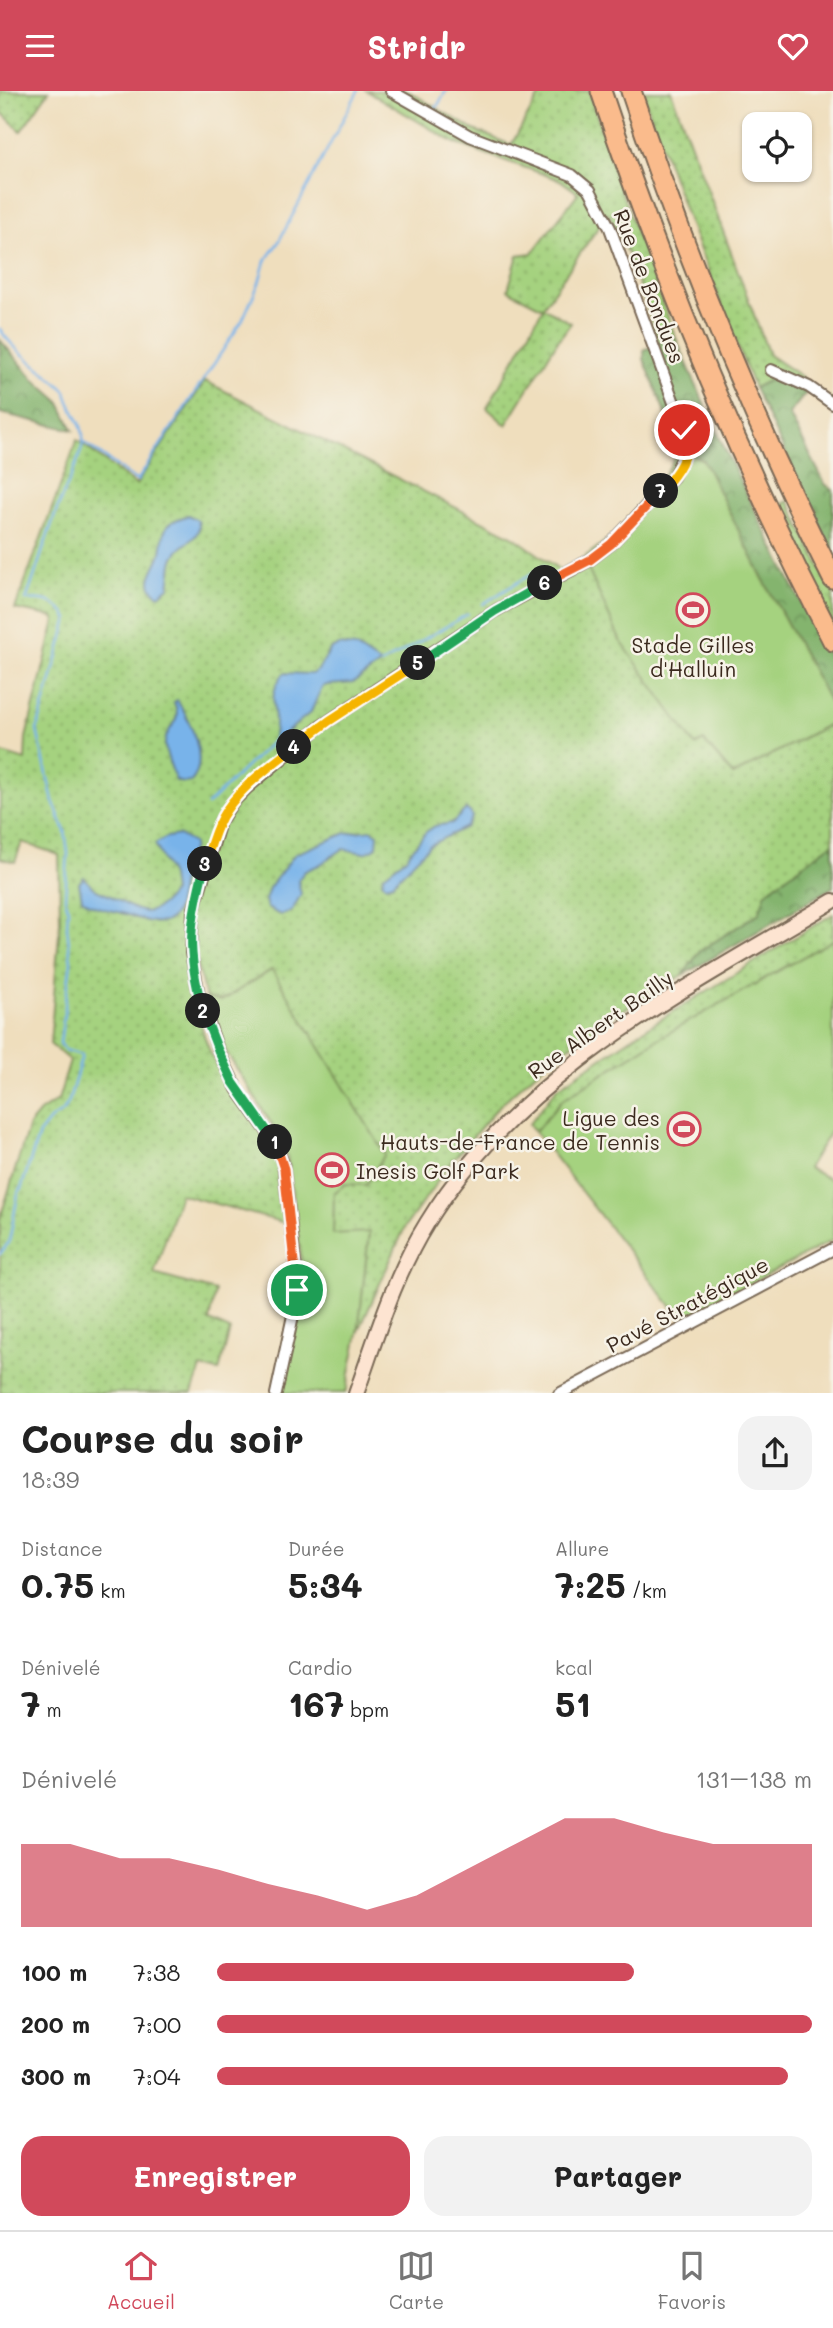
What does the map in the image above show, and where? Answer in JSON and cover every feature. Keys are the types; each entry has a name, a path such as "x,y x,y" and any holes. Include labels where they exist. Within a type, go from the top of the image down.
{"highway":[{"path":"601,91 659,257 706,372 775,525 833,641"},
{"path":"631,91 722,337 777,463 833,579"}],"main road":[{"name":"Rue Albert Bailly","path":"356,1393 397,1280 427,1223 468,1164 517,1111 550,1082 614,1035 833,901"},
{"name":"Rue Albert Bailly","path":"362,1393 376,1338"}],"street":[{"name":"Rue de Bondues","path":"276,1393 297,1297 283,1163 274,1141 237,1089 218,1050 201,1002 191,953 193,912 220,822 246,789 321,726 495,611 603,551 625,532 673,477 687,449 684,430 615,240 590,190 572,176 477,139 391,91"},
{"path":"771,370 809,387 833,404"},
{"name":"Pavé Stratégique","path":"561,1393 833,1248"}],"green space":[{"path":"0,91 49,91 21,131 0,111"},
{"path":"367,91 408,91 474,130 511,145 542,91 589,91 620,188 675,336 659,343 627,253 608,213 543,307 571,323 506,425 487,408 543,308 508,290 518,255 532,253 578,193 560,180 455,143"},
{"path":"642,91 671,91 769,355 802,377 806,393 772,379 754,388 689,222"},
{"path":"675,336 711,420 833,665 833,708 763,579 703,460 679,448 644,359 644,350"},
{"path":"0,340 34,379 59,401 73,430 0,413"},
{"path":"772,379 806,393 789,414 825,484 833,490 833,552 754,388"},
{"name":"Inesis Golf Park","path":"205,381 514,537 560,570 583,558 696,745 704,741 733,775 828,725 833,734 833,887 601,1023 544,1065 498,1107 449,1165 405,1227 358,1333 369,1233 333,1234 334,1193 345,1184 271,970 221,1001 206,998 190,940 184,938 197,1008 209,1049 277,1157 285,1223 180,1194 154,1274 215,1291 209,1321 230,1330 219,1371 201,1368 192,1393 0,1393 0,1219 29,1125 40,1112 58,1100 70,1061 50,1044 60,922 59,855 22,842 15,862 0,858 0,752 25,760 26,738 55,621 53,617 15,609 77,440 136,485"},
{"name":"Stade Gilles d'Halluin","path":"679,448 703,460 763,579 833,708 833,722 733,775 704,741 695,745 620,640 583,558 612,536 638,510 671,465"},
{"path":"788,501 833,593 833,627 775,508"},
{"path":"833,843 833,887 683,975 700,951 759,913 766,892"},
{"path":"833,914 833,940 658,1039 562,1100 535,1132 529,1124 557,1088 645,1029"},
{"name":"Ligue des Hauts-de-France de Tennis","path":"833,940 833,1127 808,1168 833,1181 833,1240 682,1320 535,1132 562,1100 658,1039"},
{"name":"Inesis Golf Park","path":"272,970 385,1154 366,1185 345,1184 334,1193 333,1234 369,1232 358,1333 346,1393 281,1393 303,1296 300,1248 287,1156 279,1136 220,1042 206,998 221,1001"}],"water":[{"path":"188,515 198,520 198,532 177,552 171,568 169,587 159,595 150,585 150,580 161,552 165,531 170,523"},
{"path":"339,645 355,647 381,664 353,683 322,687 311,712 275,742 273,698 278,682 284,673 311,674 318,670 330,650"},
{"path":"177,700 192,729 199,763 191,782 184,783 176,781 165,747 166,737 176,720 174,702"},
{"path":"466,809 472,817 466,827 430,845 393,883 386,885 382,882 384,875 406,858 426,832 435,826 452,823"},
{"path":"371,830 378,834 377,846 373,850 364,853 343,849 305,871 298,880 301,894 292,911 280,915 267,908 265,900 269,888 295,854 346,833"},
{"path":"179,835 193,843 193,847 184,870 176,910 166,922 145,921 98,907 82,899 79,883 84,877 95,889 140,911 146,912 159,907 173,892 171,876 155,844 167,837"}],"waterway":[{"path":"85,443 137,481 242,321 259,283 265,261 278,243 358,91"},
{"path":"435,110 446,91"},
{"path":"0,329 22,353 66,391 83,434 80,455 55,514 26,600 50,602 68,619 37,730 53,801 65,831 68,853 65,898 71,962 60,1043 65,1050 82,1055 69,1101 63,1111 50,1120 39,1134 18,1194 9,1242 0,1254"},
{"path":"483,604 544,566"},
{"path":"381,664 468,614"},
{"path":"207,805 274,740"}],"place":[{"name":"Stade Gilles d'Halluin","path":"693,610"},
{"name":"Ligue des Hauts-de-France de Tennis","path":"684,1129"},
{"name":"Inesis Golf Park","path":"332,1170"}],"route":[{"path":"297,1290 280,1153 270,1134 237,1089 218,1050 203,1010 194,972 190,943 191,920 206,860 220,822 238,796 321,726 495,611 603,551 625,532 673,477 687,449 684,430"}]}
